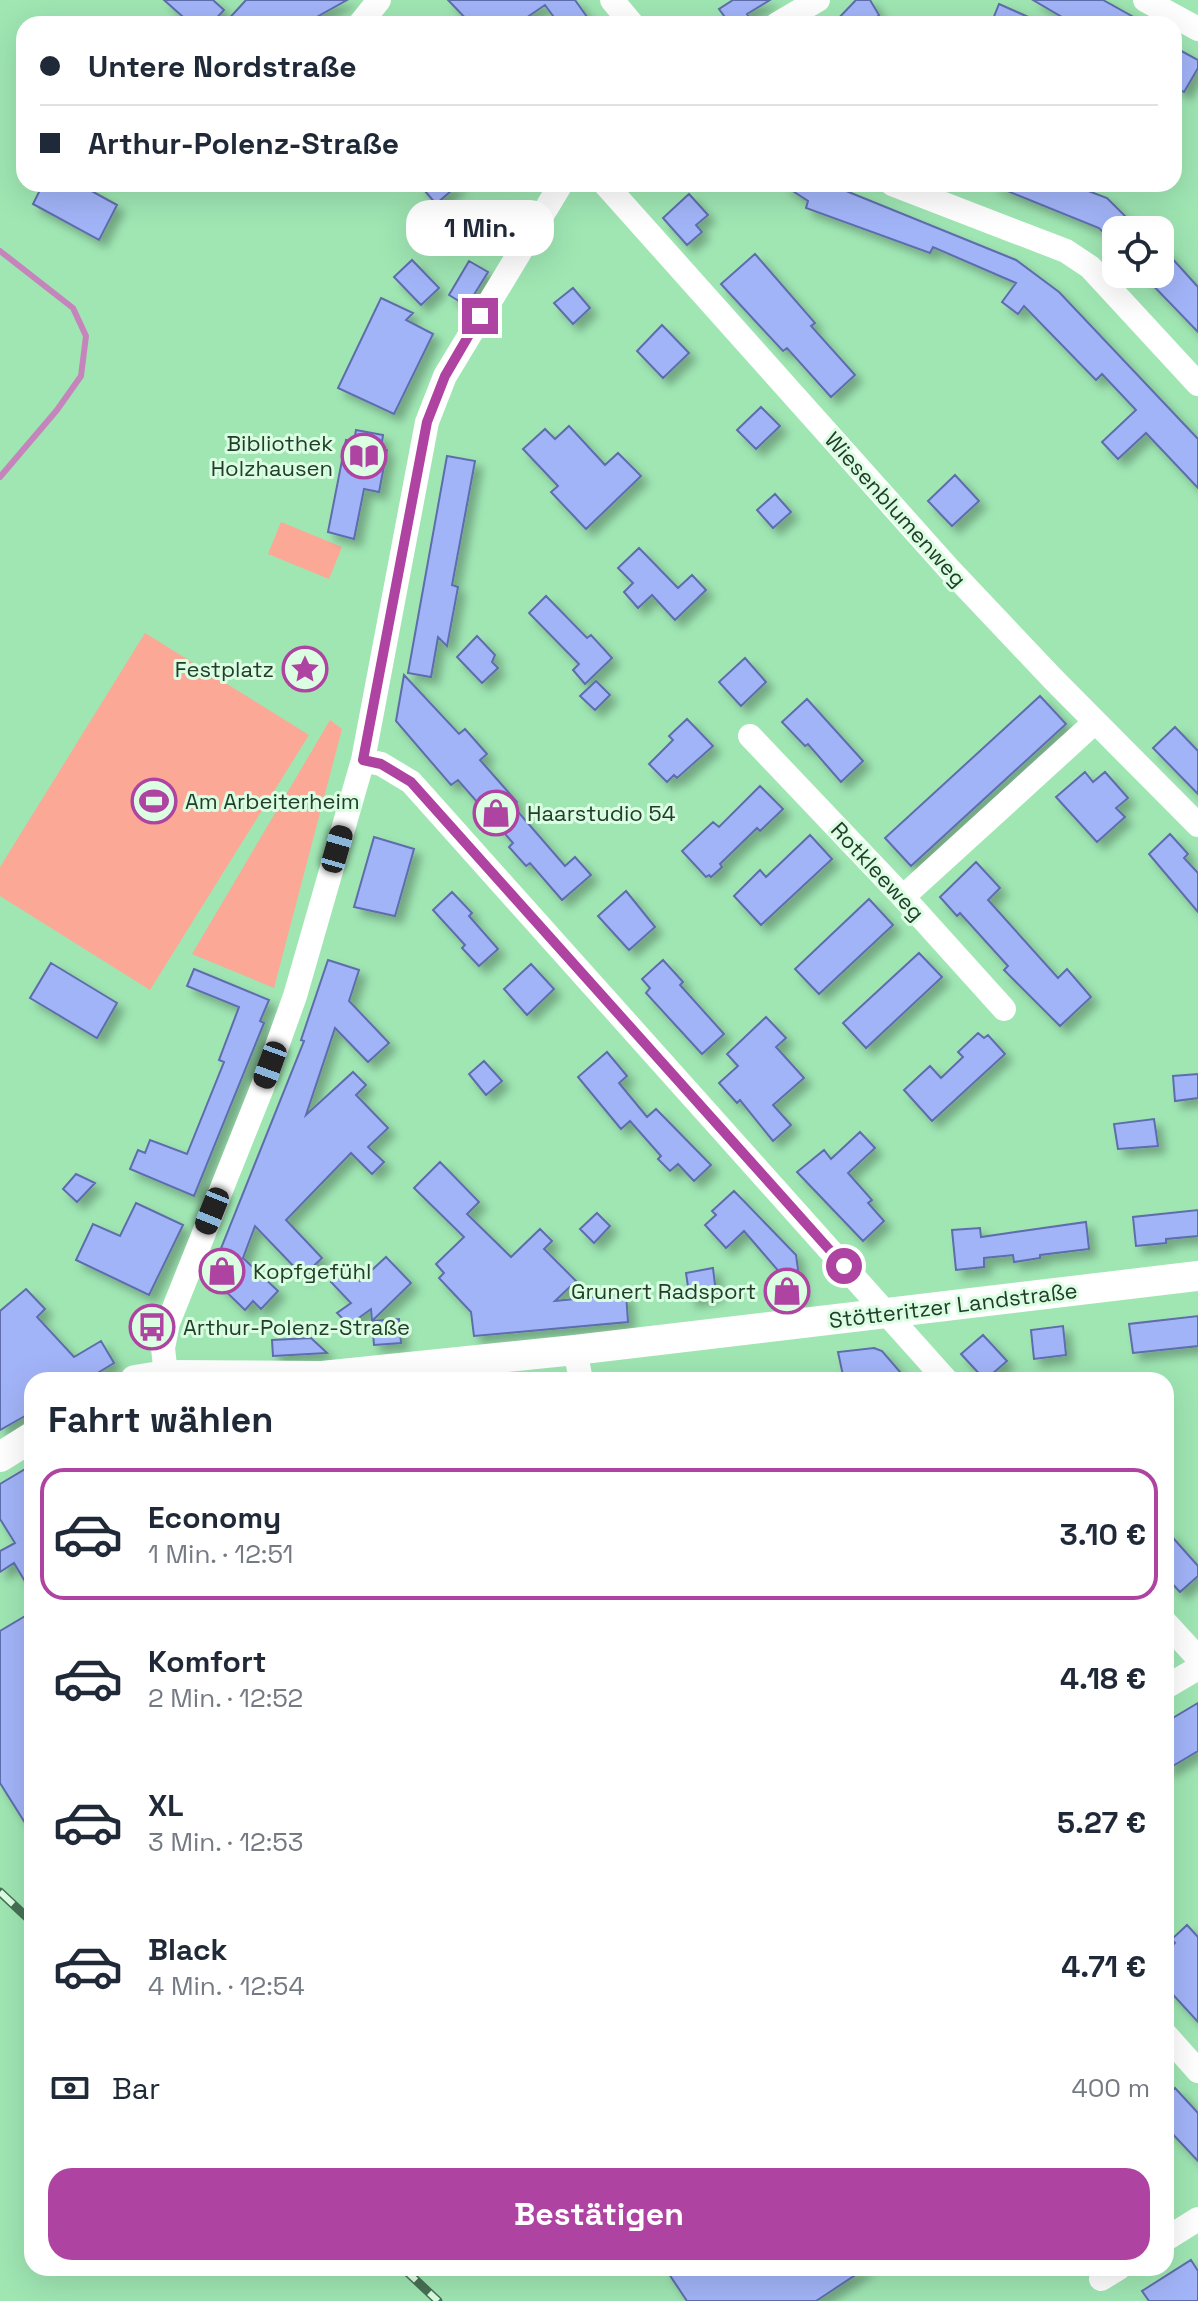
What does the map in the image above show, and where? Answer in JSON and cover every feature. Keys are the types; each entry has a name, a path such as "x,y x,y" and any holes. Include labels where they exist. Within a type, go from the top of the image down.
{"main road":[{"name":"Stötteritzer Landstraße","path":"361,1372 575,1350 1198,1276"},
{"path":"0,1457 24,1442"}],"street":[{"path":"366,16 379,0"},
{"path":"612,0 625,16"},
{"path":"791,16 818,0"},
{"path":"1145,0 1194,21"},
{"path":"166,1372 163,1348 168,1323 262,1088 295,996 363,760 427,422 445,376 556,192"},
{"name":"Wiesenblumenweg","path":"612,192 949,569 1198,825"},
{"path":"913,192 1066,251 1090,267 1198,384"},
{"path":"903,897 1095,722"},
{"name":"Rotkleeweg","path":"750,736 1004,1009"},
{"path":"363,760 381,764 411,782 939,1372"},
{"path":"575,1350 579,1372"},
{"path":"1174,1632 1198,1658"},
{"path":"1174,1682 1198,1668"},
{"path":"1174,2044 1198,2071"},
{"path":"1174,2234 1198,2219"}],"shaded area":[{"path":"281,522 342,547 329,579 268,554"},
{"name":"Am Arbeiterheim","path":"145,633 309,735 150,990 0,896 0,867"},
{"path":"330,720 342,729 274,988 192,954"}],"building":[{"path":"164,0 213,0 224,10 218,16 182,16"},
{"path":"246,0 347,0 318,16 231,16"},
{"path":"448,0 575,0 586,16 553,16 545,5 529,16 463,16"},
{"path":"733,0 770,0 747,14 748,16 724,16 719,9"},
{"path":"856,0 870,0 879,15 878,16 841,16"},
{"path":"1033,0 1103,0 1132,16 1060,16"},
{"path":"999,4 1026,16 994,16"},
{"path":"1182,51 1198,60 1198,68 1184,92"},
{"path":"39,192 93,192 117,205 99,240 33,204"},
{"path":"426,192 450,192 436,204"},
{"path":"794,192 849,192 1016,260 1059,292 1198,439 1198,488 1146,433 1118,459 1102,442 1136,410 1102,374 1096,380 1024,306 1018,314 1002,302 1016,283 933,247 930,253 806,208 808,201"},
{"path":"1010,192 1091,192 1107,198 1125,216 1102,216 1102,231"},
{"path":"689,194 708,215 696,225 702,232 687,245 663,218"},
{"path":"755,254 815,323 811,326 855,375 831,397 787,348 783,351 721,284"},
{"path":"412,260 439,288 421,305 394,277"},
{"path":"1174,260 1198,287 1198,332 1156,288 1174,288"},
{"path":"469,261 488,272 467,306 449,295"},
{"path":"573,288 590,308 573,324 554,303"},
{"path":"381,298 413,313 406,320 433,334 394,414 338,388"},
{"path":"662,325 689,353 663,378 637,351"},
{"path":"761,407 780,426 756,449 737,430"},
{"path":"569,426 605,465 618,453 641,476 586,529 551,492 558,486 523,449 545,429 555,439"},
{"path":"356,430 383,435 381,449 387,450 379,492 364,489 354,539 328,532 346,440 354,442"},
{"path":"447,456 475,461 452,585 458,587 447,646 438,637 431,677 408,673"},
{"path":"955,475 979,501 952,526 928,501"},
{"path":"775,494 791,512 773,528 757,510"},
{"path":"639,548 678,588 692,575 706,590 675,620 652,595 638,608 624,592 633,583 618,568"},
{"path":"546,596 587,638 591,635 612,658 585,684 573,670 579,664 529,613"},
{"path":"477,636 495,655 492,662 498,668 482,683 457,657"},
{"path":"745,658 766,682 741,706 719,682"},
{"path":"404,675 459,734 465,729 487,754 480,760 517,802 513,806 565,866 575,857 591,875 562,900 530,863 526,866 509,847 513,843 458,780 451,785 396,721"},
{"path":"596,681 610,695 595,710 580,696"},
{"path":"1040,696 1066,724 911,866 885,838"},
{"path":"807,699 863,761 841,782 808,744 805,746 782,722"},
{"path":"687,719 713,746 677,778 674,775 667,782 649,764 673,740 669,736"},
{"path":"1175,727 1198,751 1198,794 1153,748"},
{"path":"1085,772 1093,782 1105,772 1128,798 1116,808 1125,817 1097,842 1056,797"},
{"path":"760,786 783,809 760,831 757,828 711,877 706,877 682,851 713,822 719,827"},
{"path":"1170,834 1188,854 1184,858 1198,873 1198,912 1149,854"},
{"path":"810,835 832,859 761,925 734,896 760,870 766,877"},
{"path":"374,837 414,849 395,916 354,907"},
{"path":"976,862 1000,888 988,900 1058,978 1067,969 1091,997 1060,1026 1004,970 1008,966 960,913 957,916 940,897"},
{"path":"626,891 655,927 629,950 598,916"},
{"path":"452,892 498,949 479,966 462,948 465,945 433,910"},
{"path":"869,899 893,925 819,994 795,969"},
{"path":"919,953 942,977 866,1048 843,1023"},
{"path":"328,960 359,970 349,1001 389,1043 368,1062 335,1028 306,1115 353,1072 366,1085 356,1095 388,1128 368,1147 384,1162 372,1174 351,1153 286,1220 322,1258 303,1276 255,1226 243,1258 278,1291 261,1309 253,1301 245,1310 210,1276 304,1041 301,1040"},
{"path":"663,960 683,982 680,985 724,1034 702,1054 646,993 650,988 642,979"},
{"path":"51,963 117,1003 97,1038 30,998"},
{"path":"531,964 554,989 527,1015 504,989"},
{"path":"194,969 269,1000 260,1021 264,1023 194,1196 130,1169 138,1150 145,1153 150,1140 187,1154 224,1062 219,1060 239,1007 187,986"},
{"path":"766,1017 786,1038 776,1047 804,1078 773,1105 791,1125 773,1141 740,1100 737,1103 719,1083 738,1066 727,1054"},
{"path":"978,1033 984,1038 988,1035 1005,1054 932,1121 904,1090 930,1066 941,1078 963,1057 958,1052"},
{"path":"607,1052 627,1076 619,1083 647,1117 656,1109 711,1165 694,1181 678,1164 670,1171 630,1121 621,1129 578,1077"},
{"path":"484,1061 502,1081 486,1095 469,1074"},
{"path":"1198,1074 1198,1098 1175,1101 1173,1076"},
{"path":"1154,1119 1158,1146 1118,1149 1114,1124"},
{"path":"860,1132 875,1148 848,1173 872,1200 868,1203 884,1221 863,1241 797,1172 824,1150 831,1159"},
{"path":"440,1162 479,1202 467,1214 511,1257 540,1229 552,1241 544,1249 576,1281 555,1301 626,1294 628,1322 474,1336 471,1312 439,1278 444,1273 436,1264 464,1237 414,1188"},
{"path":"76,1174 95,1183 77,1202 63,1189"},
{"path":"734,1191 796,1255 802,1298 774,1302 771,1284 788,1282 744,1231 726,1248 705,1225 716,1215 712,1211"},
{"path":"136,1203 183,1225 149,1295 76,1260 93,1224 120,1236"},
{"path":"1198,1210 1198,1236 1136,1246 1133,1217"},
{"path":"597,1213 610,1226 594,1243 580,1229"},
{"path":"1086,1222 1089,1249 1040,1255 1040,1258 1014,1262 1013,1255 984,1258 984,1267 956,1270 952,1230 980,1228 981,1237"},
{"path":"386,1257 411,1283 372,1321 371,1309 349,1325 337,1313 351,1303 331,1282 346,1267 360,1281"},
{"path":"713,1268 716,1294 690,1300 686,1273"},
{"path":"26,1289 45,1309 37,1317 74,1357 101,1341 114,1363 99,1372 24,1372 24,1416 0,1430 0,1311"},
{"path":"1198,1316 1198,1346 1133,1353 1129,1324"},
{"path":"399,1319 401,1343 374,1345 372,1321"},
{"path":"1063,1326 1066,1355 1034,1359 1031,1330"},
{"path":"983,1335 1007,1361 994,1372 978,1372 961,1354"},
{"path":"311,1338 327,1353 273,1356 272,1340"},
{"path":"874,1348 882,1351 900,1372 842,1372 838,1352"},
{"path":"24,1470 24,1580 14,1563 0,1572 0,1551 15,1543 0,1519 0,1484"},
{"path":"1174,1539 1198,1566 1198,1576 1180,1592 1174,1586"},
{"path":"24,1617 24,1821 0,1783 0,1631"},
{"path":"1198,1703 1198,1751 1174,1765 1174,1717"},
{"path":"1187,1925 1198,1937 1198,2022 1174,1996 1174,1937"},
{"path":"1174,2089 1198,2113 1198,2161 1174,2136"},
{"path":"1191,2260 1198,2271 1198,2301 1149,2301 1142,2291 1166,2276 1174,2276 1174,2271"},
{"path":"670,2276 854,2276 816,2301 687,2301"}],"waterway":[{"path":"0,251 73,308 86,336 81,376 57,410 0,477"}],"railway":[{"path":"0,1892 24,1914"},
{"path":"411,2276 438,2301"}],"place":[{"name":"Bibliothek Holzhausen","path":"364,456"},
{"name":"Festplatz","path":"305,669"},
{"name":"Am Arbeiterheim","path":"154,801"},
{"name":"Haarstudio 54","path":"496,813"},
{"name":"Kopfgefühl","path":"222,1271"},
{"name":"Grunert Radsport","path":"787,1291"},
{"name":"Arthur-Polenz-Straße","path":"152,1327"}],"route":[{"path":"480,316 445,376 427,422 363,760 381,764 411,782 844,1266"}]}
